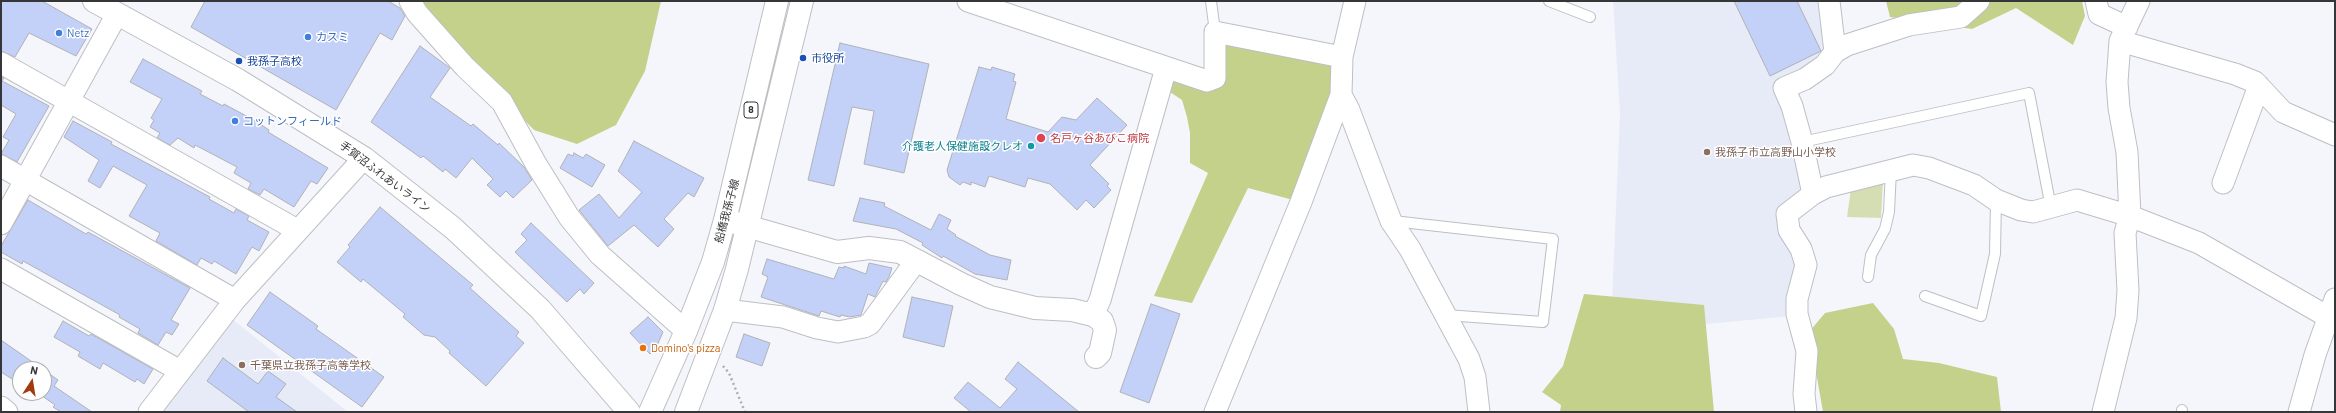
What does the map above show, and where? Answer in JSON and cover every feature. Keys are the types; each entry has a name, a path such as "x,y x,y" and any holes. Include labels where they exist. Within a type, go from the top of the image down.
{"street":[{"name":"手賀沼ふれあいライン","path":"94,1 238,80 364,158 453,228 540,309 629,412"},
{"path":"410,1 417,13 465,67 502,102 536,164 569,217 600,255 686,331"},
{"name":"船橋我孫子線","path":"650,412 686,331 713,262 725,220 777,1"},
{"name":"8","path":"686,412 725,310 748,226 802,1"},
{"path":"968,1 1207,81 1215,78 1215,32 1342,57"},
{"path":"1215,412 1301,202 1341,95 1342,57 1355,1"},
{"path":"1829,1 1835,52"},
{"path":"1813,194 1802,142 1792,106 1784,88 1805,79 1825,65 1835,52 1847,45 1909,25 1961,17 1980,1"},
{"path":"2096,1 2099,14 2124,34 2255,82 2283,112 2335,135"},
{"path":"2103,412 2126,318 2128,291 2125,233 2130,216 2127,152 2119,108 2117,82 2124,34 2139,1"},
{"path":"1,224 70,102 117,14"},
{"path":"1,63 298,230"},
{"path":"1093,315 1102,293 1166,68"},
{"path":"2222,183 2259,86"},
{"path":"1341,95 1349,110 1390,221 1410,249 1469,358 1476,377 1479,412"},
{"path":"149,412 235,300 364,158"},
{"path":"1806,412 1804,394 1807,351 1797,314 1798,300 1806,265 1802,249 1789,230 1787,214 1813,194 1826,187 1913,165 1921,165 1974,185 1996,200 2027,212 2051,208 2077,200 2130,216 2199,243 2332,312 2299,412"},
{"path":"1,166 235,300"},
{"path":"725,220 837,252 869,248 900,252 961,284 990,297 1035,308 1072,310 1093,315 1102,321 1105,330 1100,353 1096,357"},
{"path":"725,310 783,317 817,328 838,332 864,327 870,324 916,261"},
{"path":"1,269 180,371"},
{"path":"1,407 7,412"}],"lane":[{"path":"1211,1 1215,32"},
{"path":"1549,1 1590,17"},
{"path":"1802,142 2028,93 2051,208"},
{"path":"1868,277 1871,255 1885,230 1889,212 1891,170"},
{"path":"1925,296 1981,316 1995,254 1996,200"},
{"path":"1390,221 1553,240 1543,322 1446,314"}],"path":[{"path":"710,350 729,373 745,412"}],"shaded area":[{"name":"我孫子市立高野山小学校","path":"1613,1 1824,1 1827,54 1779,84 1806,190 1786,208 1797,253 1792,316 1695,325 1612,303 1620,114"},
{"name":"千葉県立我孫子高等学校","path":"231,318 348,412 159,412"}],"green space":[{"path":"406,1 661,1 645,71 616,125 577,144 534,130"},
{"path":"1886,1 2082,1 2085,16 2073,45 2016,8 1972,29 1890,17"},
{"path":"1218,40 1333,61 1335,94 1297,201 1248,188 1192,303 1154,296 1208,173 1190,163 1190,133 1187,117 1182,100 1170,92 1168,83 1175,80 1211,89"},
{"path":"1883,181 1881,218 1847,217 1851,189"},
{"path":"1584,294 1704,305 1714,412 1560,412 1561,405 1542,392 1563,366"},
{"path":"1873,303 1894,329 1903,359 1939,363 1997,377 2001,412 1823,412 1809,332 1825,313"}],"building":[{"path":"1,1 42,1 92,29 76,56 29,33 15,57 1,51"},
{"path":"205,1 388,1 400,8 405,16 392,40 380,33 336,110 191,27"},
{"path":"1734,1 1797,1 1821,51 1770,76"},
{"path":"840,43 929,64 904,173 864,164 874,111 852,107 834,186 808,180"},
{"path":"420,46 450,68 430,97 471,126 473,124 498,145 499,143 524,167 532,180 513,198 506,191 500,197 487,185 493,179 472,158 456,178 445,169 443,172 423,156 421,158 371,122"},
{"path":"143,59 202,91 200,94 223,106 224,104 254,120 269,130 268,132 328,168 317,184 311,181 294,207 264,189 260,195 248,189 251,183 234,173 237,167 195,145 194,148 178,138 170,145 157,138 160,133 150,127 154,120 151,118 162,99 130,82"},
{"name":"介護老人保健施設クレオ","path":"979,67 991,70 992,67 1015,74 1013,81 1016,82 1006,119 1048,132 1062,117 1076,120 1097,98 1127,125 1090,165 1109,184 1107,186 1111,190 1094,208 1086,200 1077,210 1050,184 1028,178 1025,187 989,176 985,187 971,182 971,185 963,182 960,185 949,177 947,170"},
{"path":"1,77 4,78 2,81 49,106 17,162 1,154 9,140 3,137 16,114 1,105"},
{"path":"73,121 112,142 111,144 210,197 209,199 234,213 236,209 249,216 247,220 269,232 259,251 252,247 236,274 214,261 212,264 201,258 197,265 156,241 160,233 129,216 147,185 113,166 100,188 88,181 99,160 64,137"},
{"path":"634,141 704,178 694,197 688,193 664,219 674,229 658,247 634,225 608,246 579,210 599,194 619,218 642,192 618,171"},
{"path":"574,153 583,158 586,154 605,165 592,187 560,168 568,154 573,156"},
{"path":"860,198 885,203 884,206 931,230 939,214 951,220 947,229 956,235 955,236 990,255 1011,260 1007,280 975,274 943,256 942,258 922,245 923,243 896,229 853,221"},
{"path":"28,200 86,234 88,232 190,288 171,320 179,324 172,335 166,332 158,345 138,333 140,329 119,317 120,315 23,261 22,264 1,252 1,246"},
{"path":"380,207 473,285 470,288 519,332 516,336 524,343 486,386 449,353 450,351 435,337 424,335 403,317 405,314 363,279 361,282 337,262 350,247 348,245"},
{"path":"531,223 594,283 584,294 580,289 567,302 515,252 527,240 521,234"},
{"path":"767,259 834,279 839,267 844,268 844,266 866,274 869,263 892,268 889,277 886,282 883,281 875,297 868,294 861,315 850,317 841,315 840,317 821,311 819,316 761,297 768,277 762,274"},
{"path":"270,292 318,326 316,329 384,377 362,407 247,325"},
{"path":"912,297 953,306 944,347 903,337"},
{"path":"1151,304 1180,314 1149,403 1120,392"},
{"path":"648,317 663,332 656,348 650,354 630,333"},
{"path":"63,321 89,336 91,334 153,369 144,384 137,379 135,382 103,363 100,369 78,356 80,352 54,337"},
{"path":"744,334 770,343 762,366 736,357"},
{"path":"1,340 31,361 12,361 12,379 1,372"},
{"path":"223,358 258,384 268,371 286,384 276,397 297,412 249,412 207,381"},
{"path":"1018,362 1079,412 971,412 954,398 968,382 1000,408 1017,389 1005,379"},
{"path":"52,376 58,380 54,386 92,412 61,412 53,407 55,405 49,401 52,401"}],"place":[{"name":"Netz","path":"59,33"},
{"name":"カスミ","path":"308,37"},
{"name":"市役所","path":"803,58"},
{"name":"我孫子高校","path":"239,61"},
{"name":"コットンフィールド","path":"235,121"},
{"name":"名戸ヶ谷あびこ病院","path":"1041,138"},
{"name":"介護老人保健施設クレオ","path":"1031,146"},
{"name":"我孫子市立高野山小学校","path":"1707,152"},
{"name":"Domino's pizza","path":"643,348"},
{"name":"千葉県立我孫子高等学校","path":"242,365"}]}
